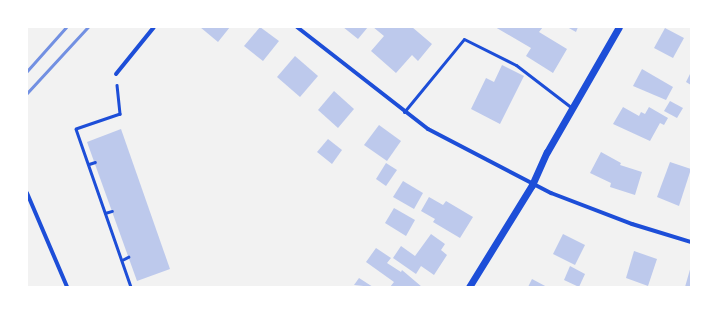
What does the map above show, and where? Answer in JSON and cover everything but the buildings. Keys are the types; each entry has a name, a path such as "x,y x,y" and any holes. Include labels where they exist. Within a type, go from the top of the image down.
{"street":[{"path":"116,74 154,27"},
{"path":"297,27 404,112 428,129 532,185 632,224 691,242"},
{"path":"469,287 532,185 546,152 619,27"},
{"path":"27,193 67,287"}],"lane":[{"path":"404,112 464,39 516,65 572,108"}],"path":[{"path":"116,74 120,114 76,129 131,287"},
{"path":"89,164 95,162"},
{"path":"105,213 112,211"},
{"path":"122,260 128,257"}],"railway":[{"path":"27,71 66,27"},
{"path":"27,93 88,27"}]}
